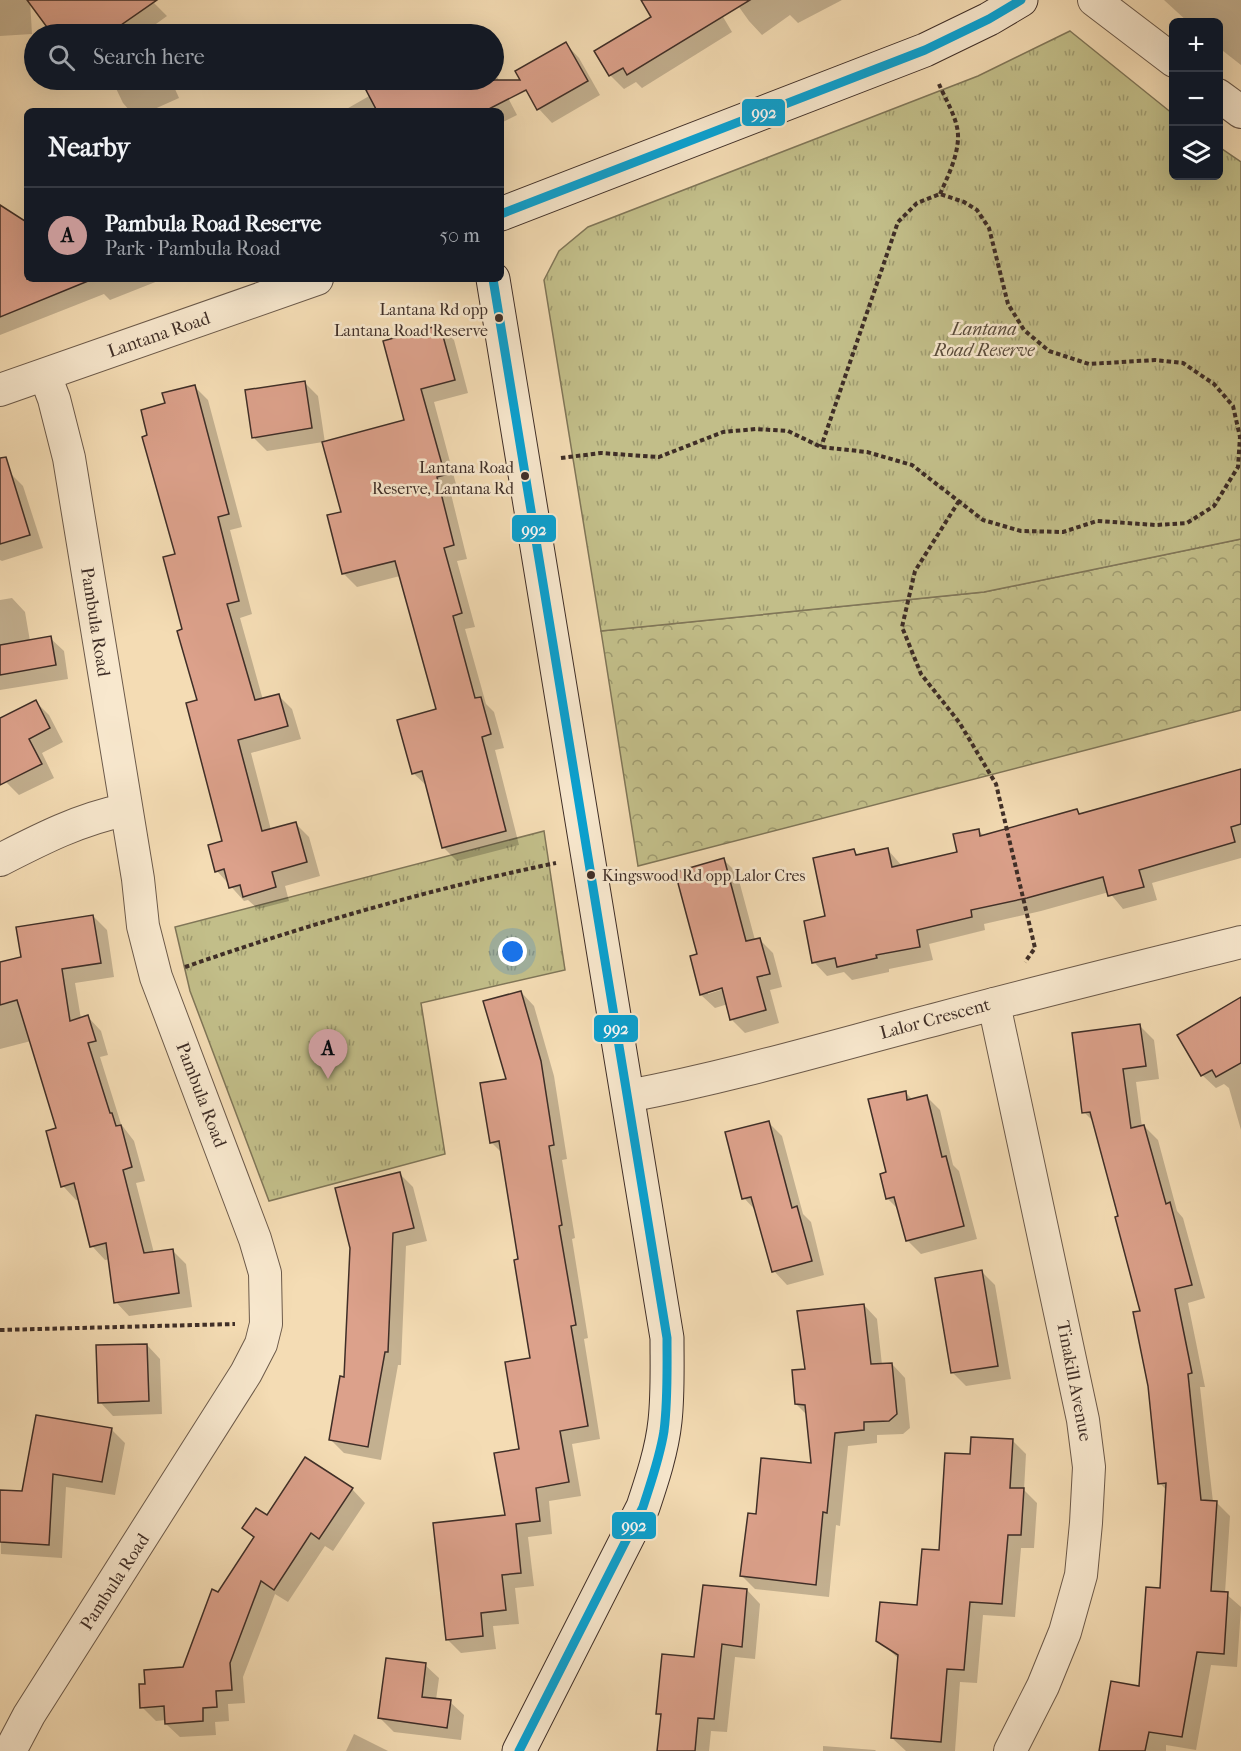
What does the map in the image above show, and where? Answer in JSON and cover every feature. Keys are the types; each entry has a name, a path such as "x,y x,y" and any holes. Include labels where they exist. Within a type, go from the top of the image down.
{"street":[{"path":"504,213 925,50 989,20 1022,0"},
{"path":"1094,0 1169,58"},
{"path":"1223,99 1241,112"},
{"name":"Lantana Road","path":"0,390 308,282"},
{"path":"493,282 667,1338 668,1379 665,1424 643,1507 519,1751"},
{"name":"Pambula Road","path":"10,1751 29,1715 246,1373 261,1344 266,1324 265,1273 255,1239 156,977 143,926 138,879 69,458 54,399 45,375"},
{"path":"0,860 70,825 125,810"},
{"name":"Lalor Crescent","path":"628,1096 669,1089 738,1072 1241,942"},
{"name":"Tinakill Avenue","path":"994,1004 1083,1420 1089,1467 1081,1575 1065,1632 1043,1686 1010,1751"}],"path":[{"path":"939,84 955,119 958,138 952,164 940,194"},
{"path":"561,458 601,453 659,457 723,432 756,429 788,431 821,447 867,452 912,465 983,520 1020,531 1063,532 1097,521 1156,525 1187,523 1214,506 1238,467 1240,437 1233,406 1214,384 1183,363 1155,360 1089,364 1049,351 1024,330 1008,304 989,228 977,210 964,201 940,194 917,203 898,222 821,447"},
{"path":"959,501 915,571 902,627 921,674 958,722 996,784 1035,948 994,1004"},
{"path":"156,977 262,941 363,911 507,873 589,857"},
{"path":"0,1330 266,1324"}],"green space":[{"name":"Lantana Road Reserve","path":"1070,31 1169,111 1169,180 1223,180 1223,150 1241,162 1241,539 984,592 601,631 544,280 559,251 588,227 978,76"},
{"path":"1241,539 1241,710 638,866 601,631 984,592"},
{"path":"544,831 565,970 421,1003 445,1154 269,1201 190,991 175,927"}],"building":[{"path":"27,0 157,0 122,24 45,24"},
{"path":"641,0 750,0 627,75 623,68 609,76 594,51 651,17"},
{"path":"566,42 588,81 537,110 526,90 491,108 375,108 366,90 504,90 504,80 520,80 515,71"},
{"path":"0,205 24,220 24,282 86,282 0,317"},
{"path":"440,325 455,380 421,389 445,475 437,477 454,545 444,548 462,613 453,616 475,698 481,697 491,734 482,737 506,831 442,848 422,771 412,774 397,720 436,709 395,561 342,574 327,515 341,512 322,442 404,420 383,341"},
{"path":"305,381 312,428 252,438 245,390"},
{"path":"195,385 229,514 218,517 239,601 227,604 255,700 279,694 288,726 238,740 262,831 296,822 307,862 272,872 276,887 243,897 240,885 229,888 224,869 215,872 208,845 222,841 186,703 197,700 177,631 182,629 163,557 175,554 142,437 147,435 141,410 165,403 162,393"},
{"path":"6,457 30,535 0,544 0,458"},
{"path":"51,636 56,665 0,675 0,645"},
{"path":"36,700 50,728 29,739 42,764 0,785 0,718"},
{"path":"1241,769 1241,824 1231,827 1235,842 1139,870 1144,887 1108,896 1103,877 1027,898 971,910 972,917 917,930 920,947 876,955 877,958 837,967 835,958 812,963 804,921 825,916 813,858 854,849 856,855 888,848 892,867 957,852 953,834 979,829 980,836 1077,809 1079,814"},
{"path":"724,858 746,941 760,938 770,974 757,977 766,1010 730,1020 722,988 700,995 690,956 697,954 675,872"},
{"path":"93,915 101,963 62,969 70,1021 88,1015 96,1041 88,1043 110,1113 112,1113 116,1126 121,1125 132,1167 123,1170 144,1253 173,1249 179,1293 114,1303 106,1243 90,1247 74,1183 61,1187 46,1131 56,1128 17,1000 0,1005 0,962 21,957 16,927"},
{"path":"521,991 541,1061 554,1145 549,1146 562,1225 559,1226 576,1325 571,1326 588,1426 560,1431 569,1482 536,1488 540,1521 516,1524 521,1573 502,1575 506,1610 481,1613 483,1636 446,1640 433,1523 505,1515 494,1453 519,1449 505,1362 530,1358 514,1260 518,1259 499,1141 490,1143 480,1083 506,1079 483,1001"},
{"path":"1241,997 1241,1063 1216,1077 1212,1070 1201,1076 1177,1035"},
{"path":"1140,1024 1146,1066 1123,1069 1131,1128 1144,1125 1166,1204 1170,1202 1192,1285 1175,1289 1192,1373 1188,1374 1201,1500 1217,1501 1211,1591 1228,1592 1224,1654 1197,1652 1182,1737 1149,1732 1145,1751 1099,1751 1111,1681 1139,1686 1146,1587 1160,1588 1166,1483 1158,1484 1148,1386 1133,1312 1140,1311 1115,1217 1118,1216 1090,1112 1082,1113 1072,1033"},
{"path":"906,1091 907,1100 927,1095 942,1157 946,1156 964,1226 906,1241 894,1197 886,1199 880,1174 886,1172 868,1099"},
{"path":"769,1121 792,1208 797,1206 812,1261 772,1272 751,1197 742,1199 725,1132"},
{"path":"400,1172 414,1228 393,1233 388,1352 385,1352 368,1447 329,1440 340,1376 344,1377 350,1248 335,1188"},
{"path":"982,1270 998,1366 951,1373 935,1278"},
{"path":"864,1304 871,1364 892,1363 897,1414 889,1421 864,1422 864,1430 835,1433 827,1513 823,1512 816,1585 740,1576 748,1513 756,1514 761,1458 811,1463 805,1405 795,1404 792,1370 805,1369 797,1311"},
{"path":"147,1344 149,1401 98,1403 96,1345"},
{"path":"36,1415 112,1428 102,1482 53,1474 49,1545 0,1542 0,1490 22,1491"},
{"path":"971,1437 1013,1439 1010,1488 1024,1488 1021,1535 1008,1535 1002,1604 970,1602 964,1670 947,1669 941,1742 891,1738 898,1655 876,1641 880,1602 917,1605 922,1549 939,1550 945,1453 970,1454"},
{"path":"305,1457 353,1488 319,1539 311,1533 274,1590 261,1581 230,1663 232,1690 216,1691 217,1707 203,1708 203,1721 165,1724 164,1706 140,1708 139,1684 145,1684 144,1670 183,1667 212,1589 218,1592 254,1537 242,1528 256,1508 267,1515"},
{"path":"703,1585 747,1589 742,1647 722,1644 714,1719 698,1718 695,1751 657,1751 661,1714 656,1714 662,1654 694,1657"},
{"path":"386,1658 426,1663 422,1697 451,1700 447,1728 378,1718"}],"transit line":[{"name":"992","path":"504,213 925,50 989,19 1021,0"},
{"name":"992","path":"493,282 667,1338 667,1396 664,1431 658,1460 643,1507 519,1751"}],"place":[{"name":"Lantana Rd opp Lantana Road Reserve","path":"499,318"},
{"name":"Lantana Road Reserve, Lantana Rd","path":"525,476"},
{"name":"Kingswood Rd opp Lalor Cres","path":"591,875"},
{"name":"Pambula Road Reserve","path":"328,1079"}]}
